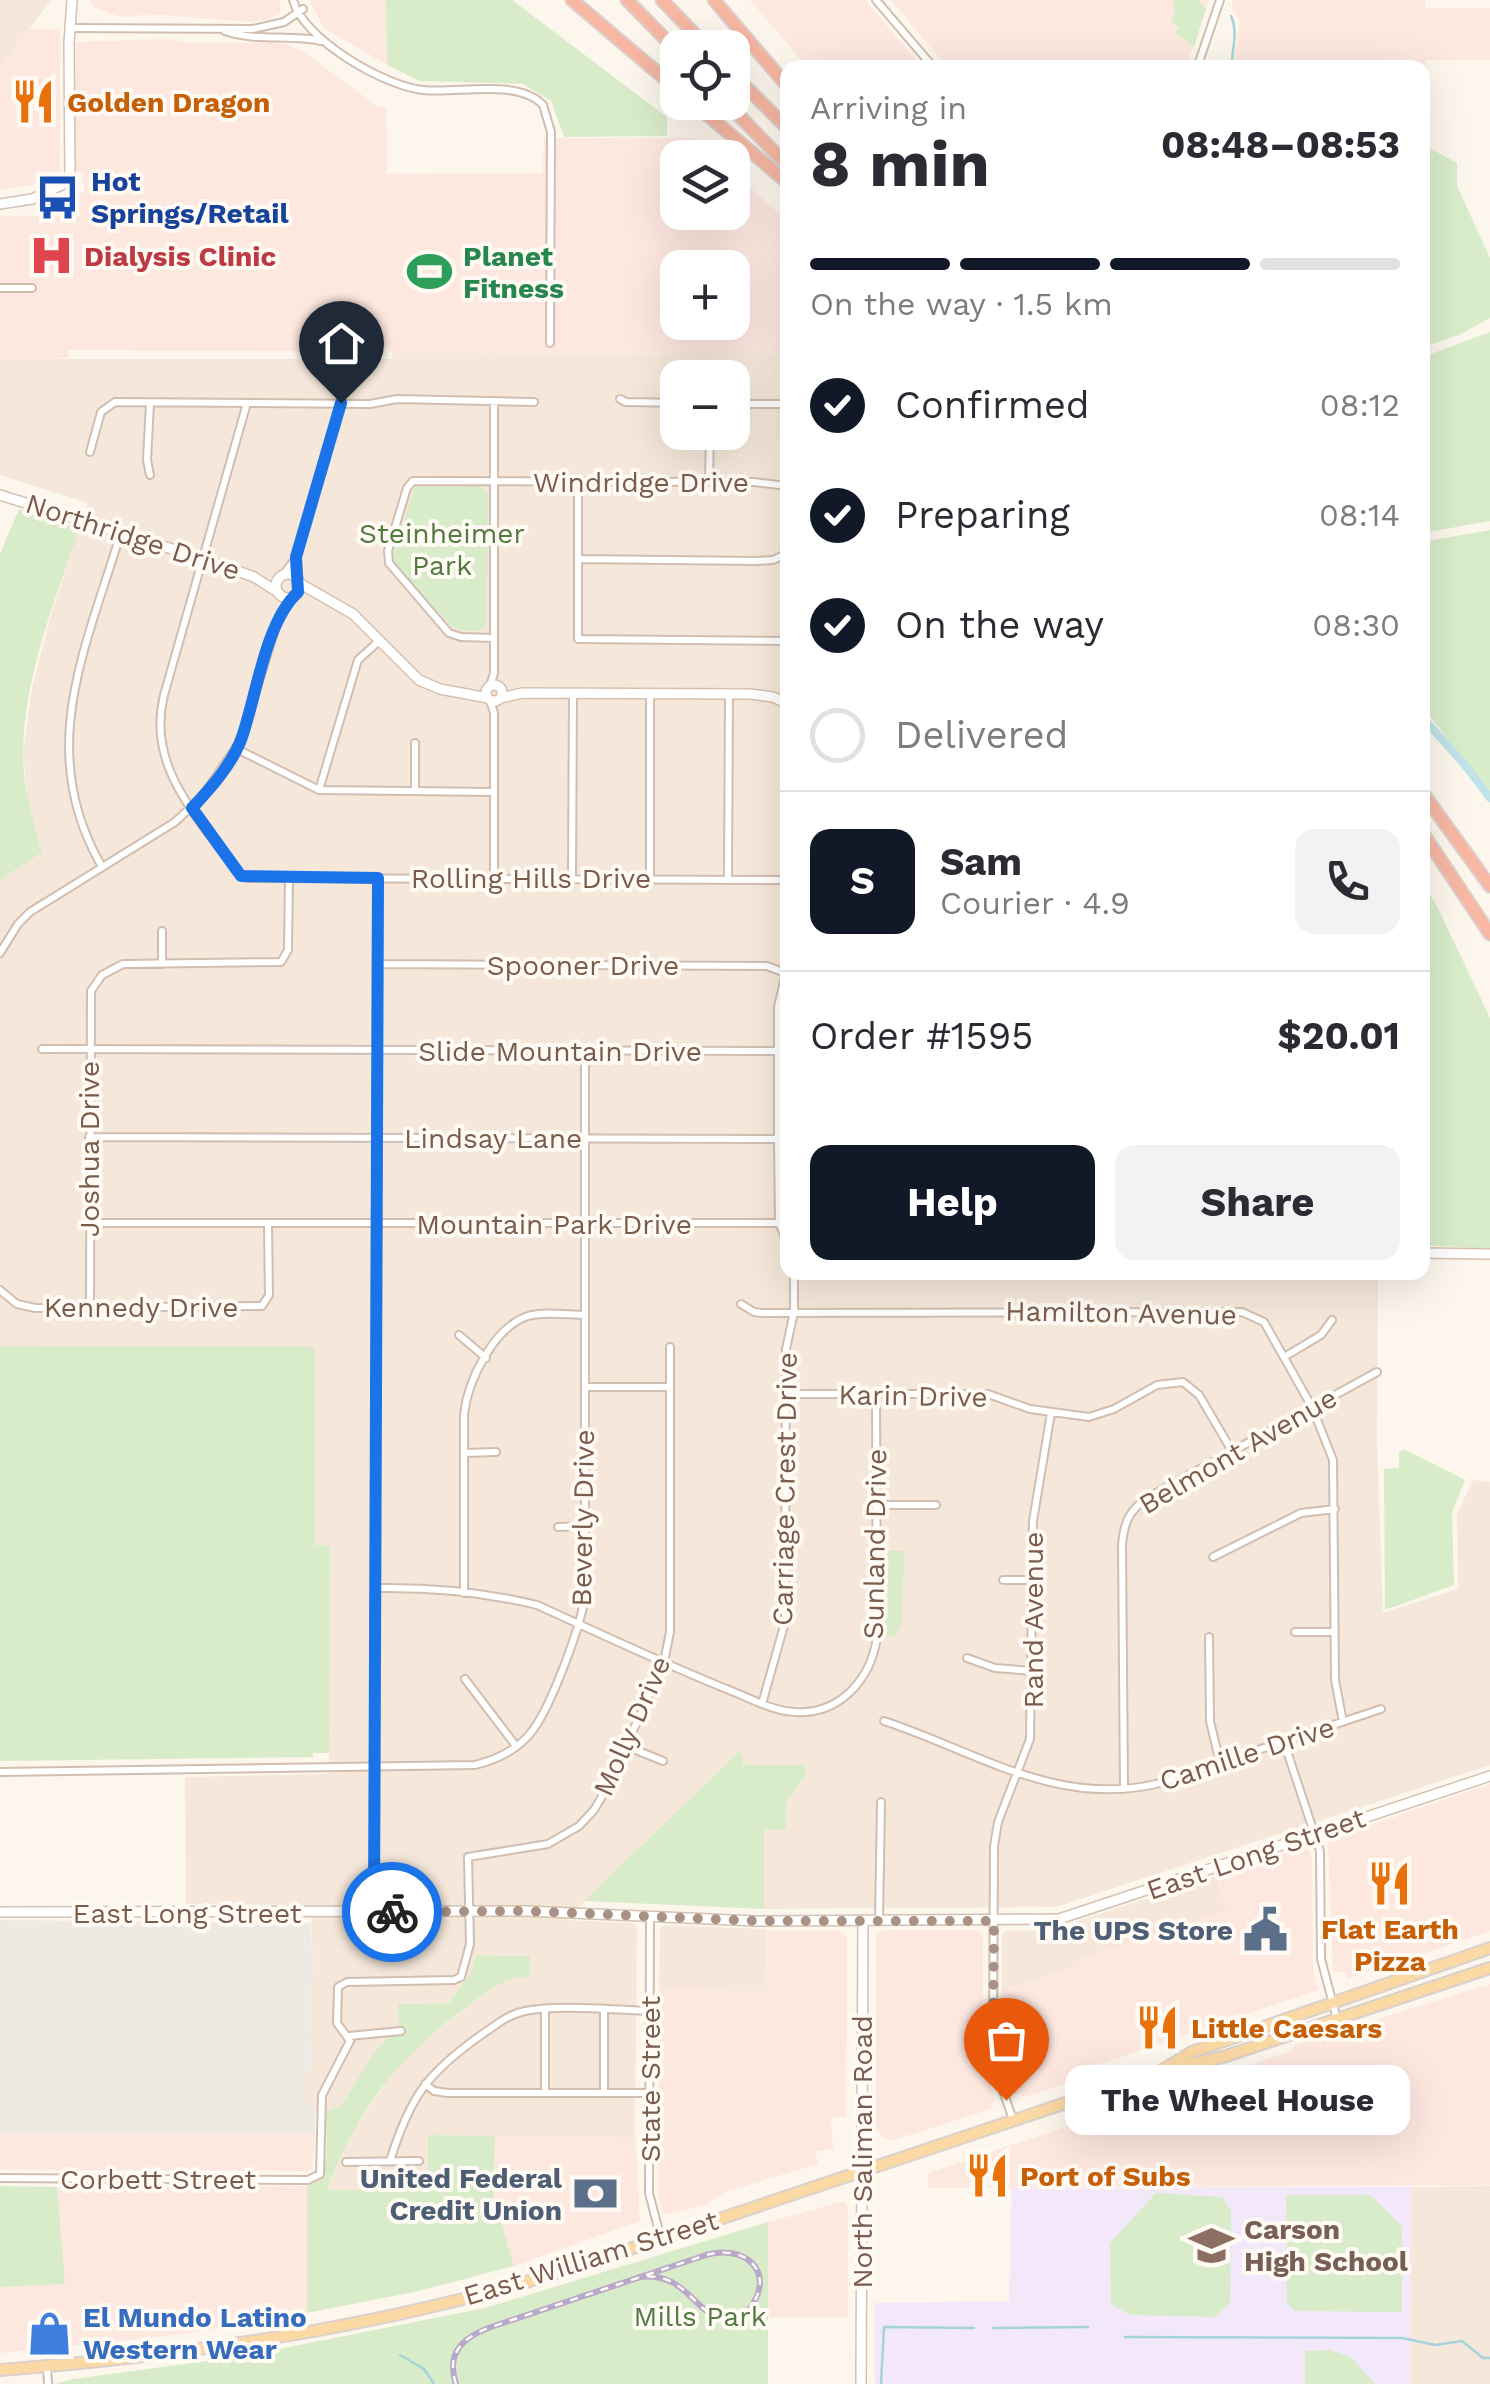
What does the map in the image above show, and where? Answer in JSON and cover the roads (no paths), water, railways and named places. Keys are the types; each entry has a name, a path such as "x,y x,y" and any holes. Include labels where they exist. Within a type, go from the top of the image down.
{"highway":[{"path":"572,0 660,75"},
{"path":"627,0 660,34"},
{"path":"662,0 691,30"},
{"path":"714,0 780,78"},
{"path":"750,90 780,121"},
{"path":"713,120 780,177"},
{"path":"743,120 780,158"},
{"path":"1430,803 1490,886"},
{"path":"1430,844 1490,934"}],"main road":[{"name":"East William Street","path":"1164,2070 1192,2052 1490,1948"},
{"name":"East William Street","path":"0,2370 196,2349 395,2314 550,2275 1164,2070 1198,2065 1490,1968"}],"street":[{"path":"0,204 32,199 70,181 72,0"},
{"path":"293,0 301,8 305,22 324,42"},
{"path":"876,0 927,60"},
{"path":"1200,60 1220,0"},
{"path":"70,28 266,28 301,8"},
{"path":"219,29 253,37 305,37 324,42 404,86 423,90 513,90 529,94 543,105 551,132 550,342"},
{"path":"0,288 32,288"},
{"path":"0,954 30,912 192,808 237,749 280,613 298,592 296,557 341,403 341,363"},
{"path":"620,400 660,403"},
{"path":"494,401 494,878"},
{"path":"90,452 105,407 115,402 534,402"},
{"path":"150,403 150,475"},
{"path":"192,808 173,780 162,754 158,728 164,694 247,403"},
{"path":"750,404 780,404"},
{"path":"709,482 710,450"},
{"name":"Windridge Drive","path":"494,638 461,638 449,632 389,563 388,551 413,481 780,485"},
{"path":"578,482 578,639 780,641"},
{"name":"Northridge Drive","path":"4,493 254,577 284,598 317,596"},
{"path":"101,865 76,809 68,731 74,693 121,532"},
{"path":"281,576 296,557"},
{"path":"578,559 780,557"},
{"name":"Northridge Drive","path":"254,577 290,574 317,596 346,609 419,680 440,690 766,695 780,701"},
{"name":"Northridge Drive","path":"277,592 276,583 281,576"},
{"path":"277,592 280,613"},
{"path":"319,790 358,660 379,641"},
{"path":"572,878 573,693"},
{"path":"650,694 650,878"},
{"path":"728,878 729,694"},
{"path":"414,791 415,743"},
{"path":"237,749 319,790 494,792"},
{"name":"Rolling Hills Drive","path":"192,808 236,872 248,878 780,880"},
{"path":"162,931 162,964 281,962 288,950 289,878"},
{"path":"374,1912 378,878"},
{"name":"Joshua Drive","path":"90,1308 91,992 102,975 118,966 162,964"},
{"name":"Spooner Drive","path":"377,964 768,966 780,969"},
{"path":"779,1223 780,998"},
{"name":"Slide Mountain Drive","path":"42,1050 778,1051"},
{"name":"Beverly Drive","path":"516,1746 536,1724 581,1625 585,1597 585,1052"},
{"name":"Lindsay Lane","path":"89,1137 778,1139"},
{"name":"Mountain Park Drive","path":"89,1223 779,1223"},
{"name":"Kennedy Drive","path":"0,1290 26,1307 262,1306 269,1294 268,1224"},
{"path":"1430,1254 1490,1254"},
{"name":"Carriage Crest Drive","path":"762,1704 786,1622 786,1349 794,1312 794,1280"},
{"name":"Hamilton Avenue","path":"741,1304 754,1312 1242,1312 1264,1322 1312,1408 1333,1460 1335,1680 1343,1722"},
{"path":"464,1592 466,1402 486,1358 508,1326 531,1314 585,1315"},
{"path":"1284,1356 1321,1335 1332,1320"},
{"path":"459,1335 486,1358"},
{"name":"Molly Drive","path":"349,2036 336,2020 336,1992 342,1984 458,1979 464,1972 470,1944 468,1856 530,1850 548,1844 579,1826 601,1801 664,1662 670,1632 670,1347"},
{"name":"Belmont Avenue","path":"1124,1788 1124,1526 1136,1505 1378,1372"},
{"name":"Karin Drive","path":"787,1394 988,1394 1073,1417 1102,1414 1157,1385 1183,1382 1200,1395 1232,1451"},
{"path":"585,1387 670,1387"},
{"name":"Sunland Drive","path":"762,1704 782,1711 806,1712 837,1703 854,1688 873,1658 877,1637 876,1394"},
{"name":"Rand Avenue","path":"1013,2120 994,2055 994,1846 998,1822 1030,1739 1035,1502 1051,1413"},
{"path":"464,1453 496,1452"},
{"path":"877,1505 936,1504"},
{"path":"1213,1557 1301,1513 1335,1509"},
{"path":"558,1526 585,1526"},
{"path":"1004,1580 1033,1580"},
{"path":"376,1588 424,1587 537,1606 762,1704"},
{"path":"1295,1632 1335,1632"},
{"path":"1209,1637 1210,1721 1220,1763"},
{"path":"967,1658 995,1668 1033,1672"},
{"path":"0,1772 475,1765 503,1756 516,1746 465,1680"},
{"name":"Camille Drive","path":"884,1721 1058,1787 1124,1788 1156,1784 1381,1709"},
{"path":"1284,1742 1321,1861 1321,1959 1337,2019"},
{"path":"626,1746 663,1761"},
{"name":"East Long Street","path":"0,1912 544,1911 650,1918 1059,1919 1490,1776"},
{"path":"879,1921 881,1802"},
{"name":"State Street","path":"650,1918 650,2193 661,2238"},
{"name":"North Saliman Road","path":"861,2384 864,1921"},
{"path":"545,2010 545,2092"},
{"path":"604,2010 604,2092"},
{"path":"390,2162 401,2124 442,2062 502,2021 524,2011 650,2011"},
{"path":"349,2036 401,2031"},
{"name":"Corbett Street","path":"0,2178 316,2179 322,2168 322,2095 350,2046 349,2036"},
{"path":"425,2084 434,2091 448,2093 650,2093"},
{"path":"346,2162 419,2161"},
{"path":"47,2366 48,2384"}],"waterway":[{"path":"1231,16 1235,36 1233,60"},
{"path":"1430,726 1490,798"},
{"path":"881,2384 884,2327 974,2328"},
{"path":"993,2328 1088,2327"},
{"path":"1125,2337 1402,2338 1435,2345 1462,2341 1483,2358 1490,2358"},
{"path":"400,2355 424,2369 434,2384"}],"railway":[{"path":"456,2384 453,2362 460,2346 474,2335 494,2326 703,2256 732,2253 743,2257 758,2273 760,2284 748,2311 731,2318 706,2311 674,2283 658,2277 639,2277"}],"place":[{"name":"Golden Dragon","path":"34,102"},
{"name":"Hot Springs/Retail","path":"58,197"},
{"name":"Dialysis Clinic","path":"51,256"},
{"name":"Planet Fitness","path":"430,272"},
{"name":"Flat Earth Pizza","path":"1390,1883"},
{"name":"The UPS Store","path":"1266,1930"},
{"name":"Little Caesars","path":"1158,2028"},
{"name":"The Wheel House","path":"1006,2100"},
{"name":"Port of Subs","path":"987,2176"},
{"name":"United Federal Credit Union","path":"595,2194"},
{"name":"Carson High School","path":"1211,2245"},
{"name":"El Mundo Latino Western Wear","path":"50,2333"}],"park label":[{"name":"Steinheimer Park","path":"442,549"},
{"name":"Mills Park","path":"700,2316"}]}
